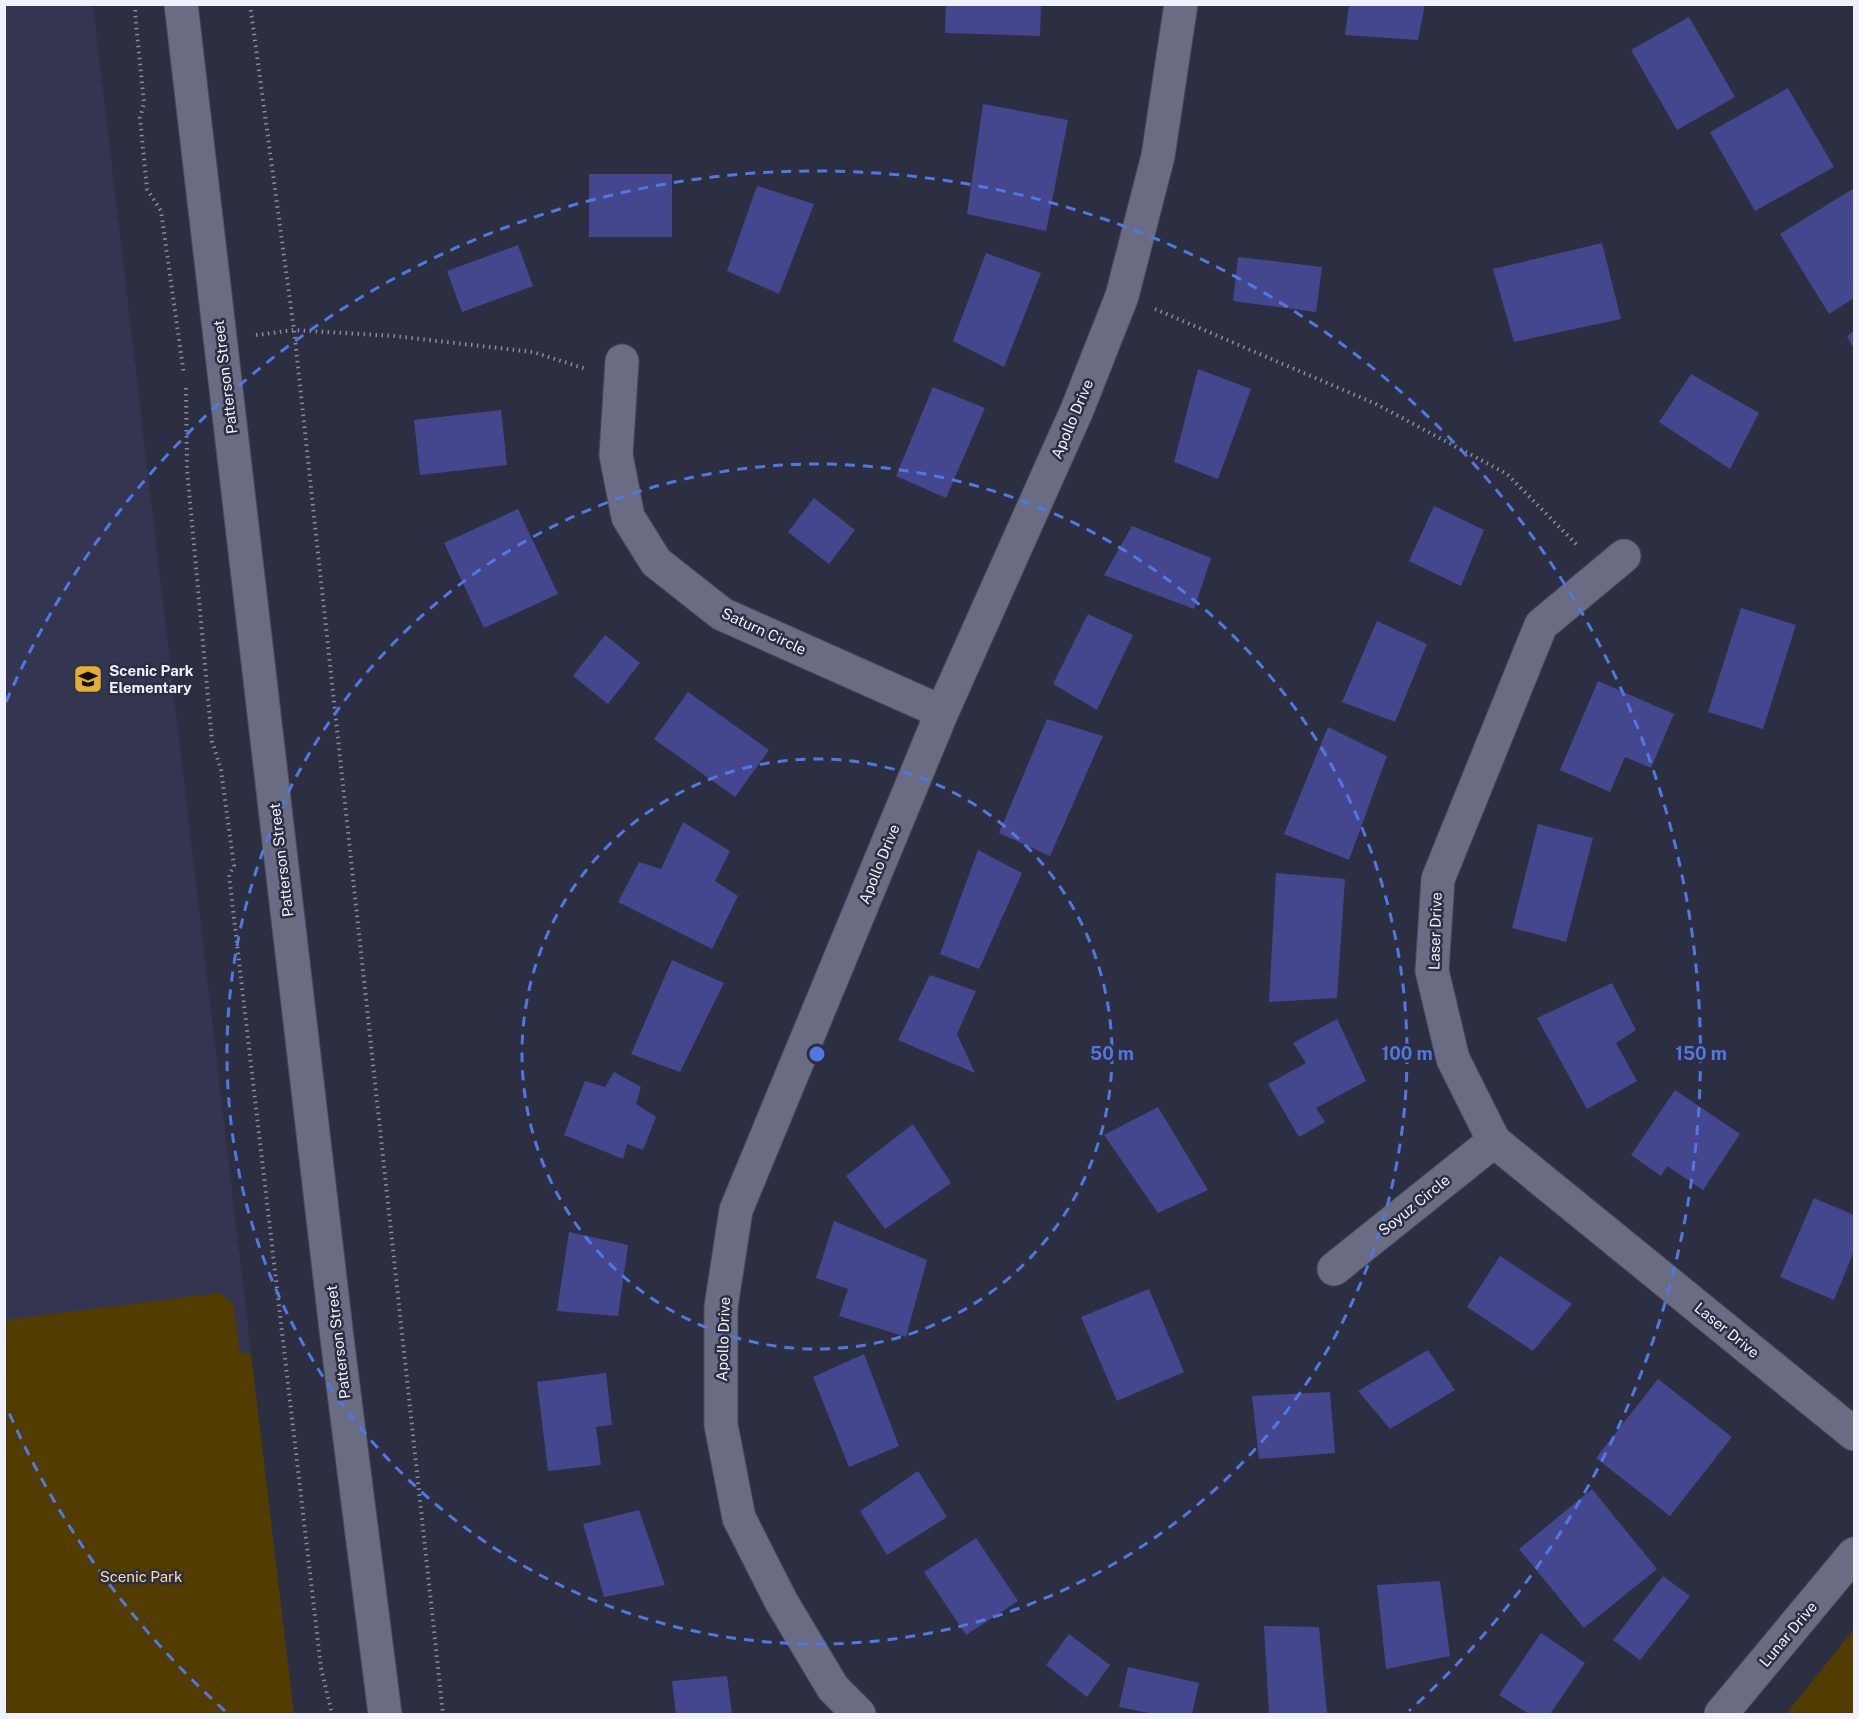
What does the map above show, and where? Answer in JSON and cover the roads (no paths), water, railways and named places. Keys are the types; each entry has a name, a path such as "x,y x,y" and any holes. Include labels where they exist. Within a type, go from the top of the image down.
{"street":[{"name":"Patterson Street","path":"181,4 334,1314 385,1714"},
{"name":"Apollo Drive","path":"859,1714 833,1688 781,1601 739,1518 721,1425 721,1307 736,1210 942,712 1077,410 1122,296 1158,156 1181,4"},
{"name":"Saturn Circle","path":"622,370 616,455 628,517 656,562 723,614 942,712"},
{"name":"Laser Drive","path":"1614,564 1541,625 1438,879 1432,971 1453,1059 1494,1141 1854,1434"},
{"name":"Soyuz Circle","path":"1334,1269 1494,1141"},
{"name":"Lunar Drive","path":"1721,1714 1854,1554"}],"place":[{"name":"Scenic Park Elementary","path":"88,679"}],"park label":[{"name":"Scenic Park","path":"141,1576"}]}
